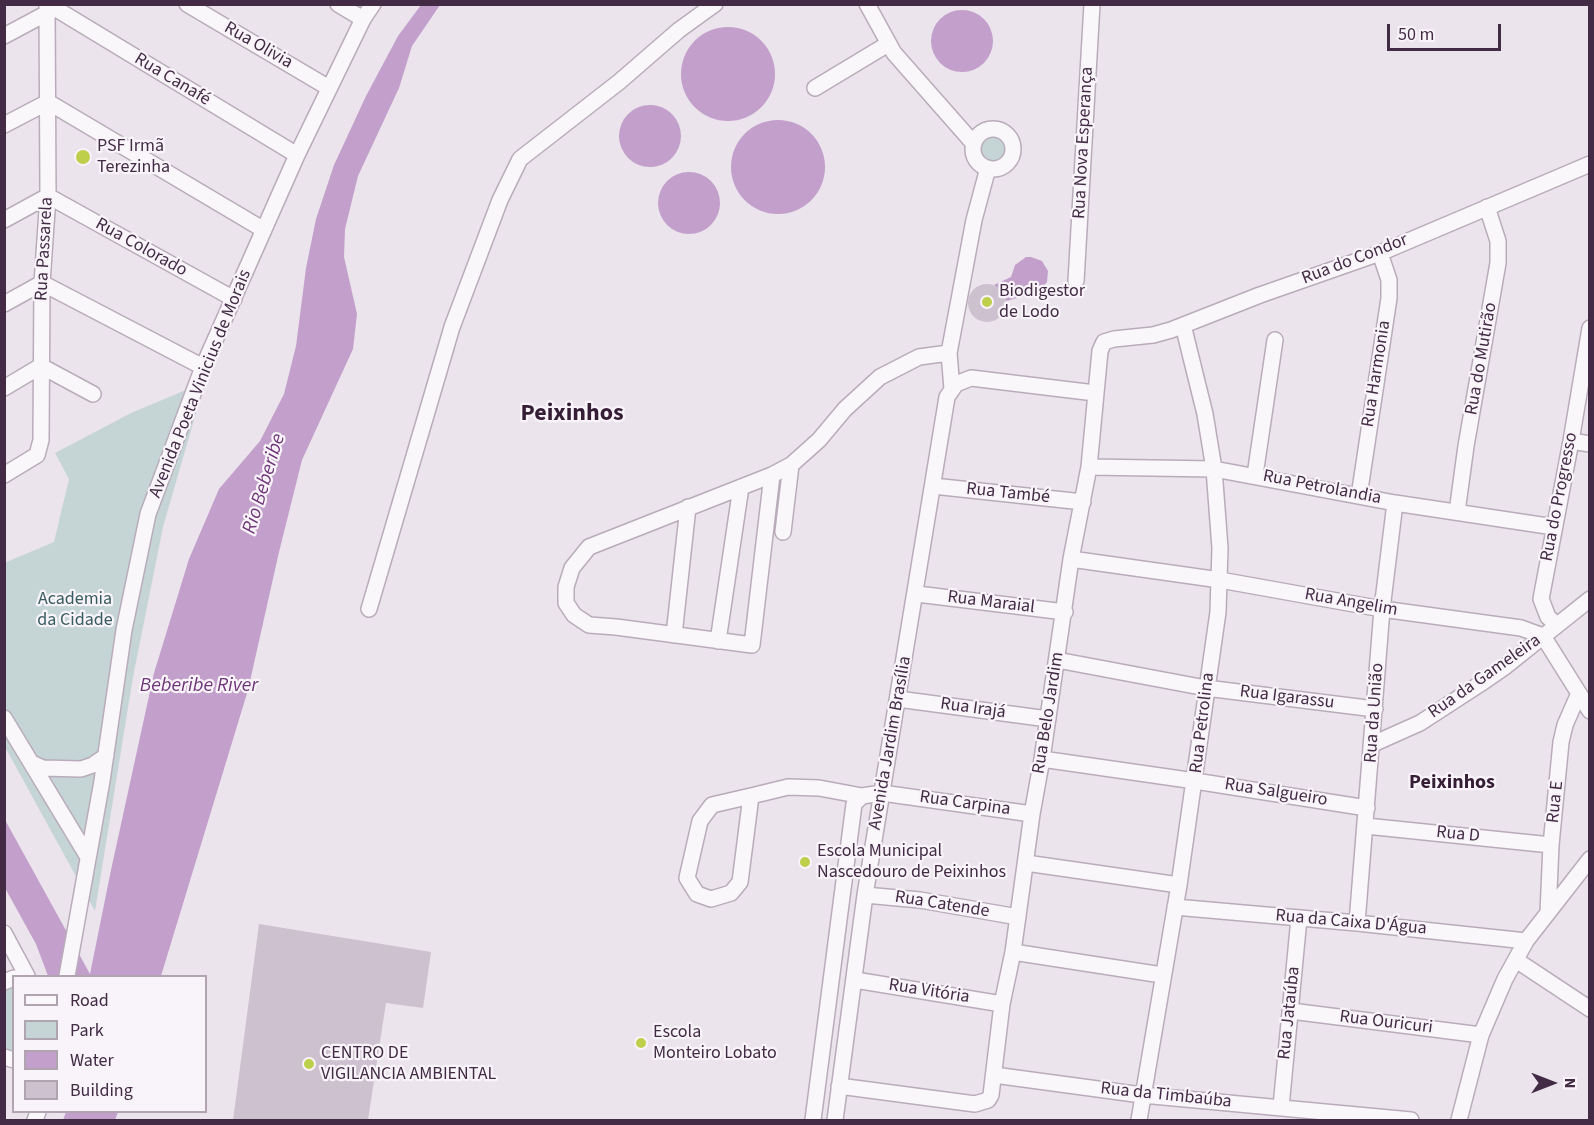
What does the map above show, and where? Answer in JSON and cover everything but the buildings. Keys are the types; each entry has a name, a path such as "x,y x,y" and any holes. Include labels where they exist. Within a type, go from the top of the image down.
{"street":[{"name":"Rua Olivia","path":"187,4 329,88"},
{"path":"338,4 363,19"},
{"name":"Avenida Poeta Vinicius de Morais","path":"67,975 106,756 124,630 148,514 203,367 297,155 363,19 373,4"},
{"path":"369,609 452,327 500,200 520,159 619,82 679,30 715,4"},
{"path":"867,4 894,53 974,144 975,157 978,162 994,169 1006,165 1012,154 1011,142 1004,133 992,130 981,134 974,144"},
{"name":"Rua Nova Esperança","path":"1076,281 1092,4"},
{"path":"4,36 47,7"},
{"name":"Rua Passarela","path":"4,475 37,455 40,447 42,283 48,196 47,7"},
{"name":"Rua Canafé","path":"47,7 297,155"},
{"path":"815,88 888,44"},
{"path":"4,124 48,102 264,230"},
{"name":"Rua do Condor","path":"1114,339 1153,335 1184,325 1260,295 1380,253 1590,164"},
{"path":"952,389 949,352 974,220 988,168"},
{"path":"4,220 48,196"},
{"name":"Rua Colorado","path":"48,196 234,299"},
{"name":"Rua do Mutirão","path":"1457,512 1498,262 1498,241 1487,207"},
{"name":"Rua Harmonia","path":"1359,496 1389,298 1389,280 1380,253"},
{"path":"4,304 42,283 203,367"},
{"name":"Rua Petrolina","path":"1139,1120 1195,781 1218,612 1220,580 1218,503 1214,469 1205,414 1184,325"},
{"name":"Rua do Progresso","path":"1557,626 1548,617 1541,599 1590,328"},
{"name":"Rua Belo Jardim","path":"839,1086 975,1104 988,1100 991,1095 1002,1004 1013,952 1032,814 1065,612 1071,559 1089,467 1100,351 1104,342 1114,339"},
{"path":"1255,475 1275,340"},
{"path":"772,475 752,645 589,625 574,615 566,603 566,587 572,568 589,547 772,475 791,465 819,440 845,409 880,377 919,357 949,352"},
{"path":"4,388 41,366 93,394"},
{"path":"952,389 962,380 971,378 1095,393"},
{"name":"Avenida Jardim Brasília","path":"835,1120 882,793 947,397 952,389"},
{"path":"1571,441 1590,444"},
{"path":"783,532 791,465"},
{"name":"Rua Petrolandia","path":"1089,467 1214,469 1395,503 1554,527"},
{"name":"Rua També","path":"933,486 1083,502"},
{"path":"718,640 741,487"},
{"name":"Rua da União","path":"1357,923 1382,609 1395,503"},
{"path":"674,634 688,507"},
{"name":"Rua Angelim","path":"1071,559 1220,580 1382,609 1521,628 1543,636"},
{"name":"Rua Maraial","path":"916,594 1065,612"},
{"name":"Rua da Gameleira","path":"1373,744 1420,723 1506,666 1590,598"},
{"path":"1543,636 1590,711"},
{"name":"Rua Igarassu","path":"1057,660 1206,688 1375,709"},
{"name":"Rua E","path":"1548,913 1551,845 1564,725 1579,693"},
{"name":"Rua Irajá","path":"898,699 1048,719"},
{"path":"4,718 34,764 86,864"},
{"path":"34,764 50,769 81,769 93,765 106,756"},
{"name":"Rua Salgueiro","path":"1042,759 1367,808"},
{"name":"Rua Carpina","path":"751,796 740,882 731,893 711,899 697,894 687,878 700,821 712,805 788,787 819,788 862,796 882,793 1032,814"},
{"name":"Avenida Jardim Brasília","path":"813,1120 854,804 862,796"},
{"name":"Rua D","path":"1366,826 1551,845"},
{"path":"1459,1120 1481,1035 1505,978 1526,941 1590,859"},
{"path":"1026,863 1179,885"},
{"name":"Rua Catende","path":"866,895 920,900 1018,917"},
{"name":"Rua da Caixa D'Água","path":"1175,907 1526,941"},
{"name":"Rua Jataúba","path":"1281,1107 1299,918"},
{"path":"4,933 20,975"},
{"path":"1013,952 1162,975"},
{"path":"1516,960 1590,1009"},
{"name":"Rua Vitória","path":"855,980 1002,1004"},
{"name":"Rua Ouricuri","path":"1291,1011 1481,1035"},
{"name":"Rua da Timbaúba","path":"994,1075 1142,1095 1411,1120"}],"green space":[{"path":"994,132 1006,137 1011,149 1006,161 994,166 982,161 977,149 982,137"},
{"name":"Academia da Cidade","path":"205,382 163,527 133,677 95,911 5,747 4,563 54,542 69,479 55,453 131,413"},
{"path":"12,985 12,1055 5,1053 5,988"}],"water":[{"name":"Beberibe River","path":"421,5 440,5 412,46 399,88 358,176 345,229 344,257 357,314 353,349 302,460 248,690 161,975 48,975 36,944 5,888 4,818 90,974 154,673 189,559 219,489 260,441 284,394 296,346 306,268 316,219 334,165 366,96 398,36"},
{"path":"962,10 974,12 984,19 991,29 993,41 991,53 984,63 974,70 962,72 950,70 940,63 933,53 931,41 933,29 940,19 950,12"},
{"path":"728,27 746,31 761,41 771,56 775,74 771,92 761,107 746,117 728,121 710,117 695,107 685,92 681,74 685,56 695,41 710,31"},
{"path":"650,105 662,107 672,114 679,124 681,136 679,148 672,158 662,165 650,167 638,165 628,158 621,148 619,136 621,124 628,114 638,107"},
{"path":"778,120 796,124 811,134 821,149 825,167 821,185 811,200 796,210 778,214 760,210 745,200 735,185 731,167 735,149 745,134 760,124"},
{"path":"689,172 701,174 711,181 718,191 720,203 718,215 711,225 701,232 689,234 677,232 667,225 660,215 658,203 660,191 667,181 677,174"},
{"name":"Biodigestor de Lodo","path":"1026,257 1042,261 1048,271 1047,282 1039,292 1006,301 1003,292 994,285 1011,277 1015,265"},
{"path":"66,1113 118,1113 115,1120 63,1120"}],"place":[{"name":"PSF Irmã Terezinha","path":"83,157"},
{"name":"Biodigestor de Lodo","path":"987,302"},
{"name":"Escola Municipal Nascedouro de Peixinhos","path":"805,862"},
{"name":"Escola Monteiro Lobato","path":"641,1043"},
{"name":"CENTRO DE VIGILANCIA AMBIENTAL","path":"309,1064"}],"district":[{"name":"Peixinhos","path":"572,415"},
{"name":"Peixinhos","path":"1452,784"}],"water label":[{"name":"Rio Beberibe","path":"265,484"}]}
